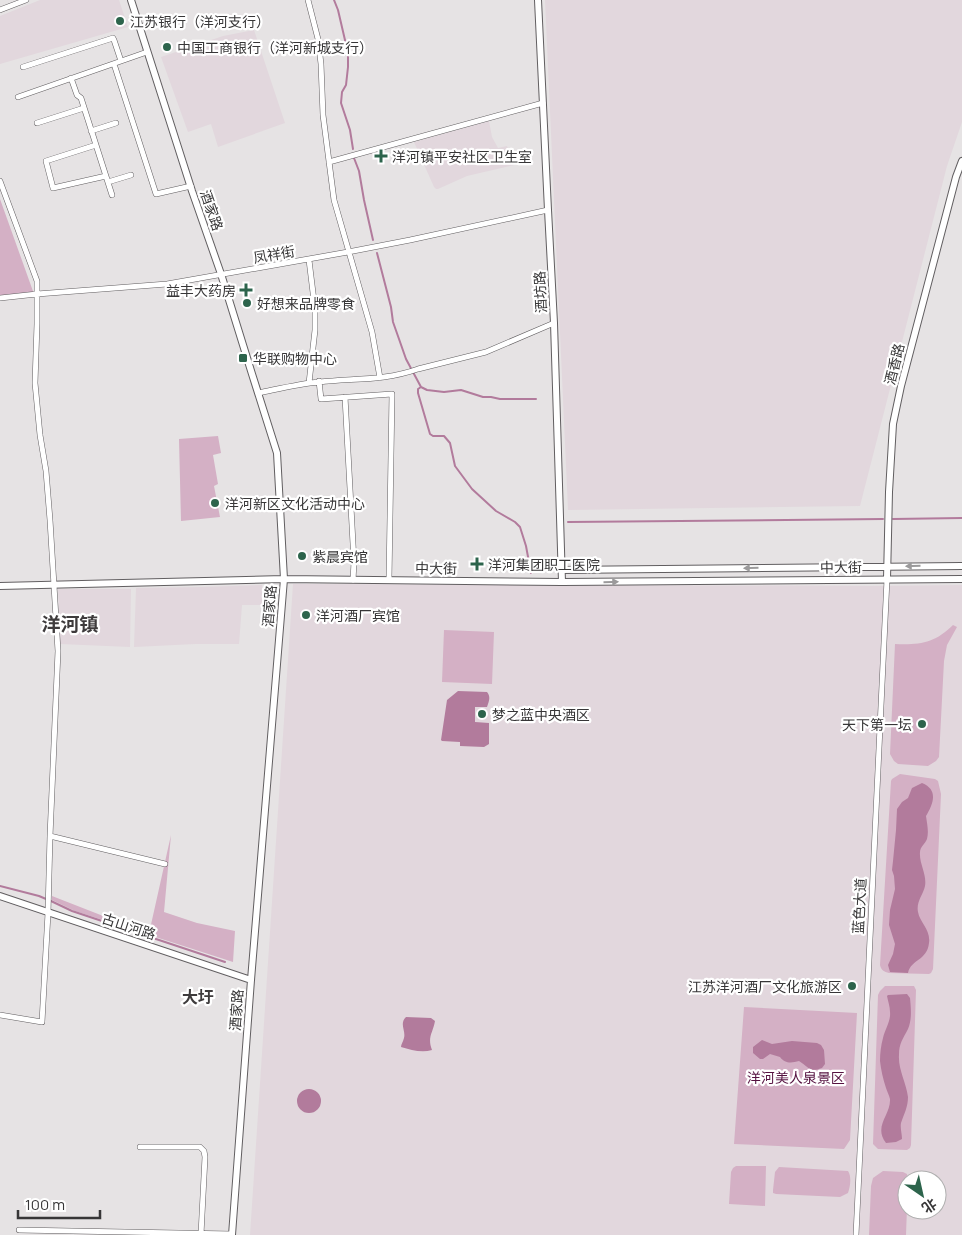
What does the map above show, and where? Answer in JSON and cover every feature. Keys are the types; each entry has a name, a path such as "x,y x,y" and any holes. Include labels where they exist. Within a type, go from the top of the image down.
{"street":[{"path":"0,10 26,0"},
{"name":"酒家路","path":"131,0 221,274 277,453 284,579 250,980 232,1235"},
{"path":"308,0 322,64 323,115 334,200 372,332 380,378"},
{"name":"酒坊路","path":"538,0 554,323 562,582"},
{"path":"23,67 112,38 121,61"},
{"path":"18,97 147,52"},
{"path":"114,64 156,194 191,186"},
{"path":"71,78 84,108 112,195"},
{"path":"329,162 543,103"},
{"path":"37,123 84,108"},
{"path":"91,131 116,124"},
{"path":"96,145 46,161 53,188 131,175"},
{"name":"酒香路","path":"887,579 893,424 901,386 962,160"},
{"path":"0,181 37,281 35,383 39,433 46,471 58,651 50,836 49,910 42,1022 0,1015"},
{"name":"凤祥街","path":"0,298 167,284 309,260 548,210"},
{"path":"309,260 315,309 309,383"},
{"path":"258,393 309,383 380,378 408,372 486,352 554,323"},
{"path":"319,382 321,399 392,394 389,580"},
{"path":"345,397 354,562 353,580"},
{"name":"中大街","path":"561,570 962,566"},
{"name":"中大街","path":"0,586 284,579 562,582 962,579"},
{"name":"蓝色大道","path":"856,1235 887,579"},
{"path":"50,836 165,864"},
{"name":"古山河路","path":"0,896 49,910 250,980"},
{"path":"140,1148 200,1147 204,1151 201,1234"},
{"path":"18,1230 232,1235"}],"shaded area":[{"path":"40,0 119,0 128,27 0,64 0,16"},
{"path":"545,0 962,0 962,122 947,166 860,506 568,510"},
{"path":"254,30 285,123 218,147 211,124 188,132 161,57 223,36"},
{"path":"489,121 492,137 498,148 507,146 514,165 467,176 436,189 414,142"},
{"path":"293,584 962,585 962,1235 250,1235"},
{"path":"262,585 262,605 242,605 239,644 134,647 136,588"},
{"path":"58,589 131,589 130,647 60,644"},
{"path":"458,691 487,692 489,696 487,707 475,707 475,722 489,723 489,744 484,747 460,746 460,742 441,740 447,700"},
{"path":"922,783 931,789 933,793 931,807 926,816 927,839 920,850 925,886 918,908 919,916 929,938 928,949 912,965 908,973 890,972 888,965 895,944 889,925 895,889 892,870 897,809 908,798 912,788"},
{"path":"907,994 910,998 911,1018 899,1051 899,1060 908,1101 901,1123 902,1139 886,1143 881,1131 890,1105 890,1099 883,1078 880,1052 890,1015 887,996"},
{"path":"406,1017 431,1018 435,1021 430,1038 432,1050 420,1051 401,1047 404,1038 403,1022"},
{"path":"762,1040 772,1044 792,1041 817,1043 824,1050 825,1064 822,1068 814,1070 809,1069 799,1061 786,1062 780,1057 770,1054 760,1059 753,1053 753,1047"},
{"path":"309,1089 318,1092 321,1101 318,1110 309,1113 300,1110 297,1101 300,1092"}],"green space":[{"path":"0,199 34,294 0,298"},
{"path":"218,436 221,453 213,455 218,484 214,486 220,517 181,521 179,439"},
{"path":"953,625 957,627 947,645 944,661 939,757 928,766 898,764 890,754 895,644 927,642 940,636"},
{"path":"444,630 494,632 492,684 442,682"},
{"path":"900,774 935,779 938,781 941,794 933,969 929,974 889,973 883,971 880,965 891,781"},
{"path":"171,835 164,912 197,923 235,931 233,962 75,911 52,900 52,896 116,921 150,929"},
{"path":"885,986 914,986 916,990 911,1145 907,1150 878,1149 873,1144 878,995"},
{"name":"洋河美人泉景区","path":"744,1007 857,1013 850,1140 844,1149 734,1144"},
{"path":"736,1166 766,1166 765,1206 729,1204 731,1172"},
{"path":"779,1167 848,1171 850,1185 848,1193 840,1197 773,1193 775,1172"},
{"path":"883,1171 897,1172 897,1220 907,1220 906,1235 869,1235 873,1178"}],"waterway":[{"path":"334,0 348,53 346,85 342,92 341,103 350,130 353,149"},
{"path":"354,158 359,171 373,240"},
{"path":"377,253 393,322 406,359 421,387 427,390 444,392 461,390 483,397 500,399 536,399"},
{"path":"421,387 418,389 418,393 430,434 433,436 444,436 450,443 455,466 472,489 496,511 520,527 531,573"},
{"path":"893,519 962,518"},
{"path":"568,522 883,519"},
{"path":"0,886 46,899"},
{"path":"51,901 72,911 225,962"}],"place":[{"name":"江苏银行（洋河支行）","path":"120,21"},
{"name":"中国工商银行（洋河新城支行）","path":"167,47"},
{"name":"洋河镇平安社区卫生室","path":"381,156"},
{"name":"益丰大药房","path":"246,290"},
{"name":"好想来品牌零食","path":"247,303"},
{"name":"华联购物中心","path":"243,358"},
{"name":"洋河新区文化活动中心","path":"215,503"},
{"name":"紫晨宾馆","path":"302,556"},
{"name":"洋河集团职工医院","path":"477,564"},
{"name":"洋河酒厂宾馆","path":"306,615"},
{"name":"梦之蓝中央酒区","path":"482,714"},
{"name":"天下第一坛","path":"922,724"},
{"name":"江苏洋河酒厂文化旅游区","path":"852,986"}],"district":[{"name":"洋河镇","path":"70,624"},
{"name":"大圩","path":"198,997"}]}
